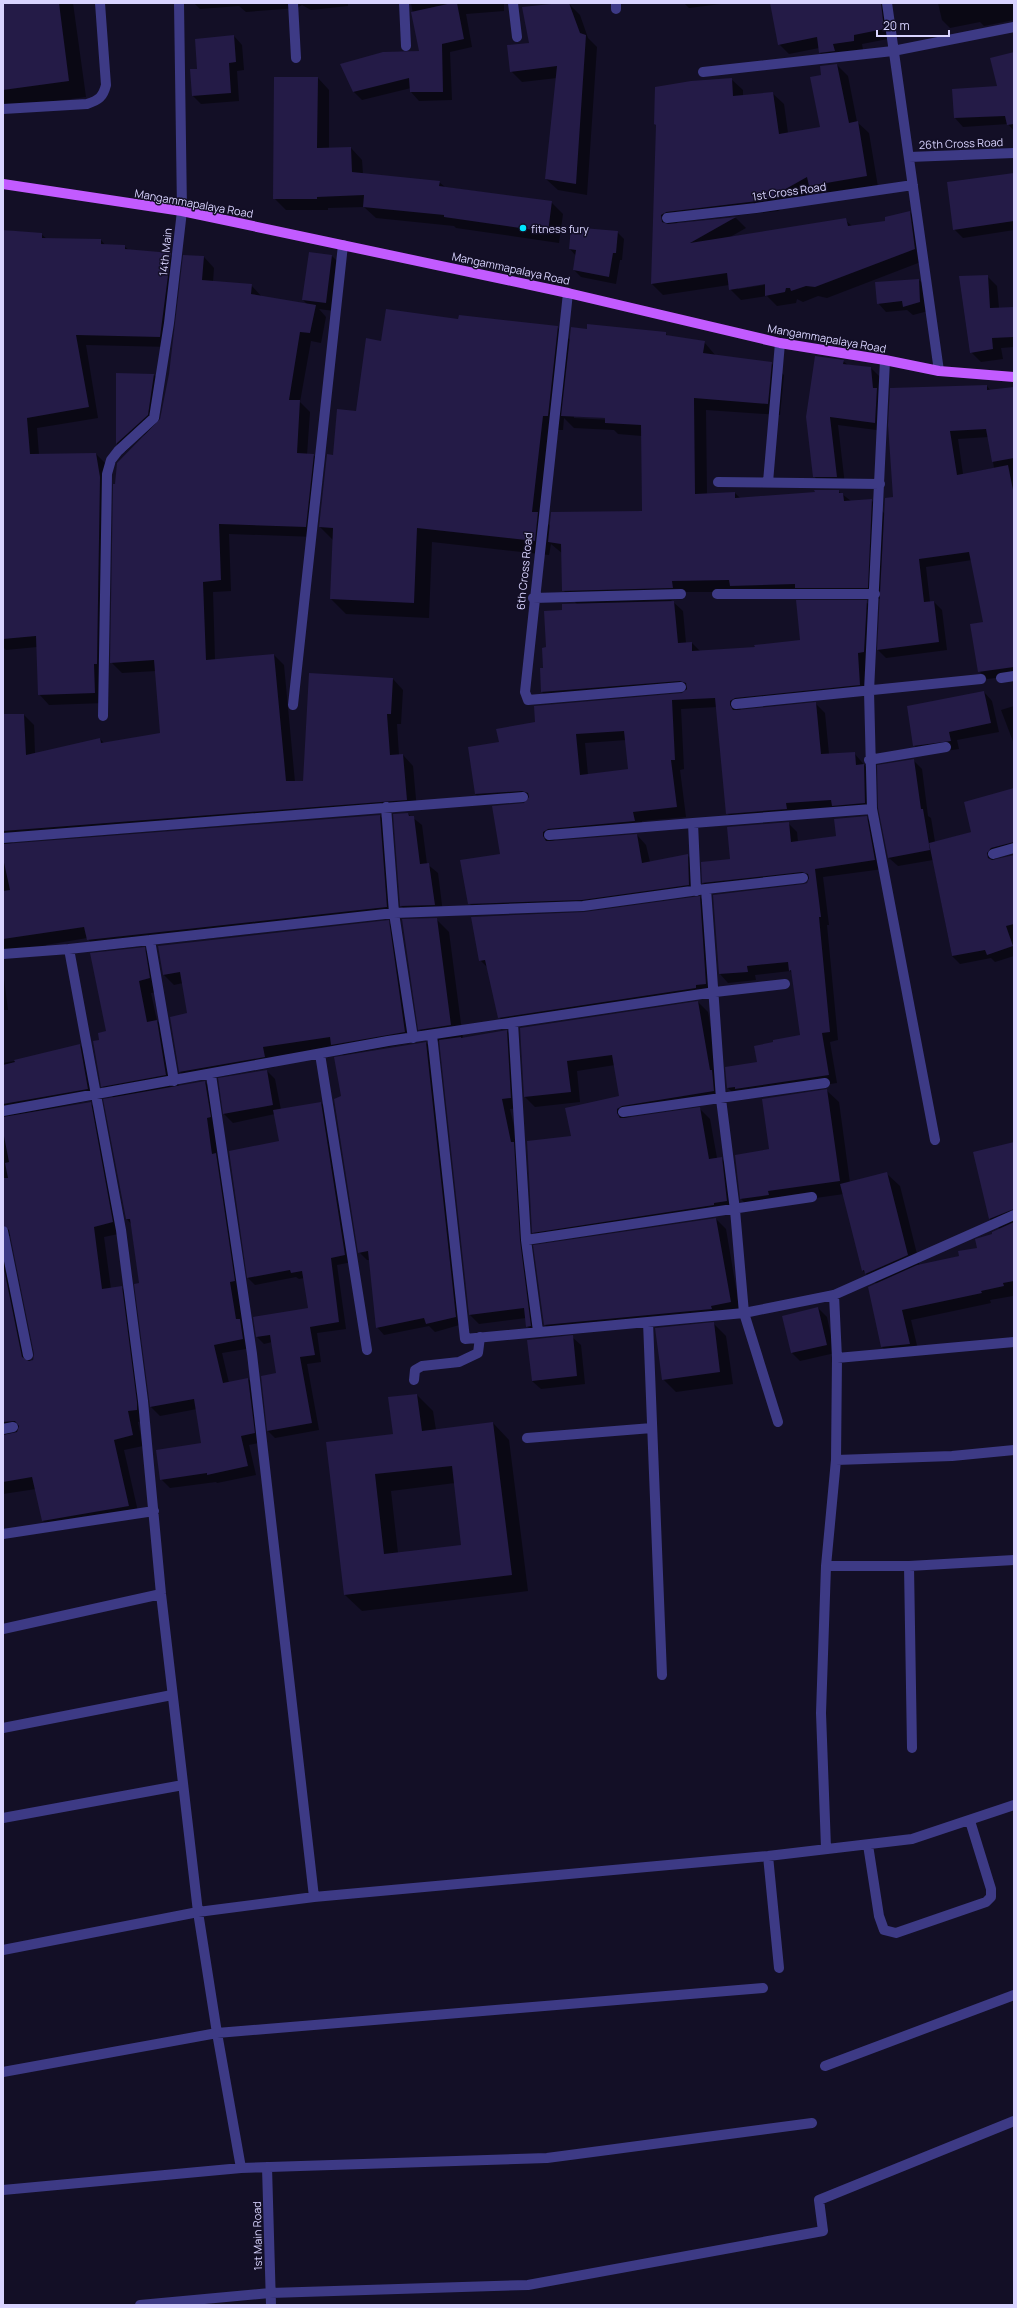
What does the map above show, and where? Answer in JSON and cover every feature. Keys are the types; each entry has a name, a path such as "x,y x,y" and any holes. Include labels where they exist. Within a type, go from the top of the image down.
{"main road":[{"name":"Mangammapalaya Road","path":"3,184 182,211 568,292 780,343 885,360 939,371 1014,377"}],"street":[{"path":"3,109 87,104 99,100 104,94 106,85 100,3"},
{"name":"14th Main","path":"103,716 106,484 111,460 118,450 154,418 169,323 182,211 179,3"},
{"path":"293,3 296,58"},
{"path":"404,3 406,46"},
{"path":"513,3 517,37"},
{"path":"887,3 910,157 939,371"},
{"path":"703,72 893,51 1014,27"},
{"name":"26th Cross Road","path":"910,157 1014,153"},
{"name":"1st Cross Road","path":"667,218 756,208 913,185"},
{"path":"293,705 343,245"},
{"name":"6th Cross Road","path":"568,292 533,598 525,692 528,700 681,687"},
{"path":"768,482 780,343"},
{"path":"885,360 875,594 869,692 869,760 872,809 935,1140"},
{"path":"718,482 880,484"},
{"path":"533,598 681,594"},
{"path":"717,594 875,594"},
{"path":"1001,678 1014,676"},
{"path":"736,704 981,680"},
{"path":"869,760 946,747"},
{"path":"3,838 523,797"},
{"path":"386,807 394,913 413,1038"},
{"path":"549,835 872,809"},
{"path":"693,823 715,992 721,1099 735,1210 744,1313 778,1422"},
{"path":"993,854 1014,848"},
{"path":"3,954 69,949 394,913 583,906 804,878"},
{"path":"150,940 174,1081"},
{"path":"69,949 121,1230 143,1401 154,1511 160,1594 198,1912 217,2033 241,2168"},
{"path":"3,1111 413,1038 715,992 785,984"},
{"path":"513,1023 526,1240 538,1331"},
{"path":"432,1035 465,1339 744,1313 834,1295 1014,1215"},
{"path":"320,1054 367,1350"},
{"path":"211,1075 252,1354 314,1897"},
{"path":"623,1112 825,1083"},
{"path":"526,1240 735,1210 812,1197"},
{"path":"3,1231 28,1355"},
{"path":"826,1848 821,1713 826,1566 836,1460 838,1358 834,1295"},
{"path":"648,1322 662,1675"},
{"path":"414,1380 415,1370 422,1366 459,1362 478,1353 480,1337"},
{"path":"838,1358 1014,1342"},
{"path":"526,1438 652,1428"},
{"path":"836,1460 952,1456 1014,1450"},
{"path":"3,1534 154,1511"},
{"path":"826,1566 909,1566 1014,1560"},
{"path":"909,1566 912,1748"},
{"path":"3,1629 160,1594"},
{"path":"3,1728 172,1694"},
{"path":"3,1818 183,1785"},
{"path":"3,1950 198,1912 314,1897 768,1856 912,1839 970,1821 1014,1805"},
{"path":"868,1845 879,1916 884,1930 896,1933 986,1902 991,1896 991,1889 970,1821"},
{"path":"768,1856 779,1968"},
{"path":"3,2072 217,2033 763,1988"},
{"path":"826,2066 1014,1995"},
{"path":"140,2305 270,2293 528,2285 823,2231 819,2200 1014,2121"},
{"path":"3,2190 241,2168 547,2158 812,2123"},
{"name":"1st Main Road","path":"267,2167 271,2305"}],"building":[{"path":"3,3 59,3 69,81 3,90"},
{"path":"457,3 464,39 442,44 443,92 410,92 409,78 353,92 340,64 383,52 419,51 411,12"},
{"path":"569,3 580,33 586,35 576,184 545,179 557,66 510,72 507,45 529,43 522,7"},
{"path":"770,3 881,3 884,29 854,35 854,41 833,44 835,51 819,53 817,37 778,45"},
{"path":"234,35 236,62 229,63 231,93 192,96 190,69 197,69 195,39"},
{"path":"1014,52 1014,124 1007,125 1005,116 954,118 952,89 997,86 990,58"},
{"path":"837,64 849,123 858,121 867,176 809,186 807,177 766,200 666,212 661,215 662,222 668,224 736,217 690,243 846,218 848,226 885,221 885,217 910,211 915,249 815,287 806,286 791,291 790,288 786,288 785,292 765,296 765,284 729,290 727,273 651,284 656,125 654,124 655,87 691,81 732,78 733,96 773,92 779,134 820,127 810,77 821,75 820,66"},
{"path":"274,77 318,77 317,148 351,147 352,172 440,181 439,186 552,201 548,232 444,217 444,215 363,207 364,195 317,197 317,199 273,199"},
{"path":"1014,173 1014,221 953,230 947,182"},
{"path":"571,227 618,231 616,253 613,253 609,277 573,270 576,250 569,249"},
{"path":"3,230 42,233 42,238 101,239 101,244 125,245 125,249 171,253 160,337 76,335 89,407 27,418 30,454 96,453 100,477 97,664 94,664 95,693 38,695 36,636 3,639"},
{"path":"309,252 332,255 326,303 302,300"},
{"path":"183,255 204,256 202,280 252,284 251,294 316,305 310,333 300,332 289,400 300,400 297,453 314,454 306,527 219,524 221,580 203,582 206,660 274,654 286,781 303,781 309,673 393,678 391,714 387,714 390,755 403,754 407,800 3,831 3,714 24,714 26,755 100,738 101,743 160,733 154,660 110,663 113,484 115,484 117,463 160,419 169,374"},
{"path":"988,275 990,308 1014,307 1014,337 992,338 993,349 970,353 959,276"},
{"path":"919,279 920,302 903,307 902,301 877,304 875,282"},
{"path":"386,309 458,319 459,315 558,326 548,416 543,416 532,512 538,512 535,541 417,528 414,603 330,599 333,528 319,527 327,454 333,455 337,409 356,411 366,338 381,341"},
{"path":"587,324 666,332 666,335 705,341 703,353 772,362 768,404 694,398 695,494 735,492 735,498 815,492 814,490 839,490 839,493 843,493 844,501 872,499 868,588 795,588 795,584 730,586 729,580 672,581 673,588 562,591 561,544 548,542 551,512 642,511 641,425 605,423 605,418 561,416 571,327 587,329"},
{"path":"815,356 844,360 843,364 871,367 873,388 877,388 875,423 830,417 837,477 813,477 806,417"},
{"path":"116,373 154,374 148,415 116,444"},
{"path":"987,385 987,390 1014,387 1014,458 992,462 986,429 950,431 957,475 1008,465 1014,495 1014,667 978,672 970,624 983,622 969,552 919,559 924,602 934,601 939,642 877,650 885,498 893,497 888,425 890,388"},
{"path":"796,600 867,600 864,652 858,653 860,685 735,698 730,701 730,705 733,710 737,710 816,702 821,754 855,752 856,765 864,764 865,803 832,806 831,800 786,803 787,809 726,814 715,698 672,700 675,760 671,760 677,807 633,812 635,821 548,829 543,832 543,836 546,841 550,841 637,834 642,863 688,854 689,885 582,900 468,904 460,860 500,854 492,806 524,803 529,797 528,793 522,791 475,794 468,747 499,742 496,729 535,722 534,706 682,693 687,689 686,683 680,681 541,692 540,668 543,668 542,648 546,647 544,611 562,610 562,604 674,601 678,643 692,642 692,651 755,647 754,645 800,640","holes":["624,731 628,769 580,775 576,734"]},
{"path":"984,691 991,723 949,732 951,741 913,746 907,706"},
{"path":"914,759 921,809 923,809 930,850 888,858 878,808 877,765"},
{"path":"1014,788 1014,842 991,848 987,853 988,858 992,860 1014,855 1014,924 1006,926 1013,946 987,955 985,950 952,956 929,843 971,832 964,802"},
{"path":"408,813 409,816 414,816 420,864 429,863 435,905 400,906 393,814"},
{"path":"380,815 387,907 87,940 84,927 3,939 3,891 10,890 3,858 3,844"},
{"path":"867,816 875,860 815,869 821,917 819,917 830,1032 822,1033 829,1075 735,1089 735,1087 727,1088 725,1067 757,1062 754,1046 773,1042 773,1040 800,1035 791,970 789,971 788,962 747,966 748,972 719,974 713,895 804,884 807,883 809,878 808,874 802,872 702,883 701,862 730,859 727,827 789,822 791,842 836,836 834,819"},
{"path":"700,896 706,984 696,985 696,988 498,1018 485,960 479,961 471,917 584,912"},
{"path":"437,918 451,1025 418,1030 402,919"},
{"path":"389,920 405,1032 331,1045 330,1037 263,1047 265,1057 179,1072 170,1017 187,1013 180,972 163,975 158,946"},
{"path":"145,947 150,978 139,981 147,1022 157,1020 166,1075 101,1087 93,1041 99,1040 98,1033 106,1031 90,953"},
{"path":"698,1001 710,1070 712,1070 714,1091 622,1106 617,1109 617,1113 620,1118 624,1118 700,1107 709,1159 722,1157 727,1201 714,1203 714,1205 532,1233 527,1141 571,1136 565,1108 619,1096 612,1055 567,1061 571,1092 524,1097 520,1028"},
{"path":"507,1030 511,1098 502,1099 511,1142 514,1142 520,1240 531,1326 526,1327 524,1308 469,1315 439,1040 461,1038"},
{"path":"426,1042 456,1317 426,1324 424,1318 376,1328 368,1251 358,1253 334,1099 341,1096 334,1057"},
{"path":"80,1044 88,1089 3,1104 3,1065 15,1062 14,1060"},
{"path":"267,1070 273,1105 223,1114 218,1078"},
{"path":"205,1081 211,1117 207,1118 212,1154 216,1153 235,1281 230,1282 236,1319 240,1319 243,1339 214,1345 223,1383 248,1378 255,1433 241,1436 248,1466 207,1475 207,1473 160,1480 156,1450 201,1443 194,1399 150,1407 134,1284 139,1283 130,1219 126,1219 103,1099"},
{"path":"827,1089 840,1181 768,1191 769,1195 740,1199 735,1155 769,1149 762,1099"},
{"path":"91,1102 113,1222 94,1227 102,1289 122,1286 137,1402 137,1410 128,1411 133,1435 114,1440 129,1506 42,1521 32,1477 3,1482 3,1435 17,1432 19,1426 15,1421 3,1422 3,1264 22,1357 29,1361 33,1360 34,1354 9,1230 3,1225 3,1178 8,1178 5,1163 9,1162 3,1131 3,1117"},
{"path":"321,1102 345,1255 331,1258 339,1322 310,1327 315,1355 300,1357 312,1423 267,1431 261,1376 276,1373 270,1335 256,1337 253,1317 308,1308 302,1271 291,1273 290,1270 247,1278 229,1151 279,1141 273,1110"},
{"path":"1014,1142 1014,1209 989,1219 973,1152"},
{"path":"887,1172 908,1255 865,1274 864,1270 862,1271 840,1184"},
{"path":"716,1218 731,1302 711,1306 712,1309 544,1325 533,1245"},
{"path":"1014,1222 1014,1281 1003,1283 1004,1286 981,1291 982,1293 902,1310 910,1344 881,1347 868,1287 917,1265 959,1256 958,1251 977,1248 975,1239 992,1234 992,1232"},
{"path":"818,1307 827,1345 791,1353 782,1316"},
{"path":"714,1322 720,1372 662,1380 655,1328"},
{"path":"573,1335 577,1376 532,1381 527,1340"},
{"path":"417,1394 422,1431 493,1422 512,1575 344,1595 326,1442 393,1434 388,1397","holes":["452,1466 461,1545 384,1554 375,1474"]}],"place":[{"name":"fitness fury","path":"523,228"}]}
